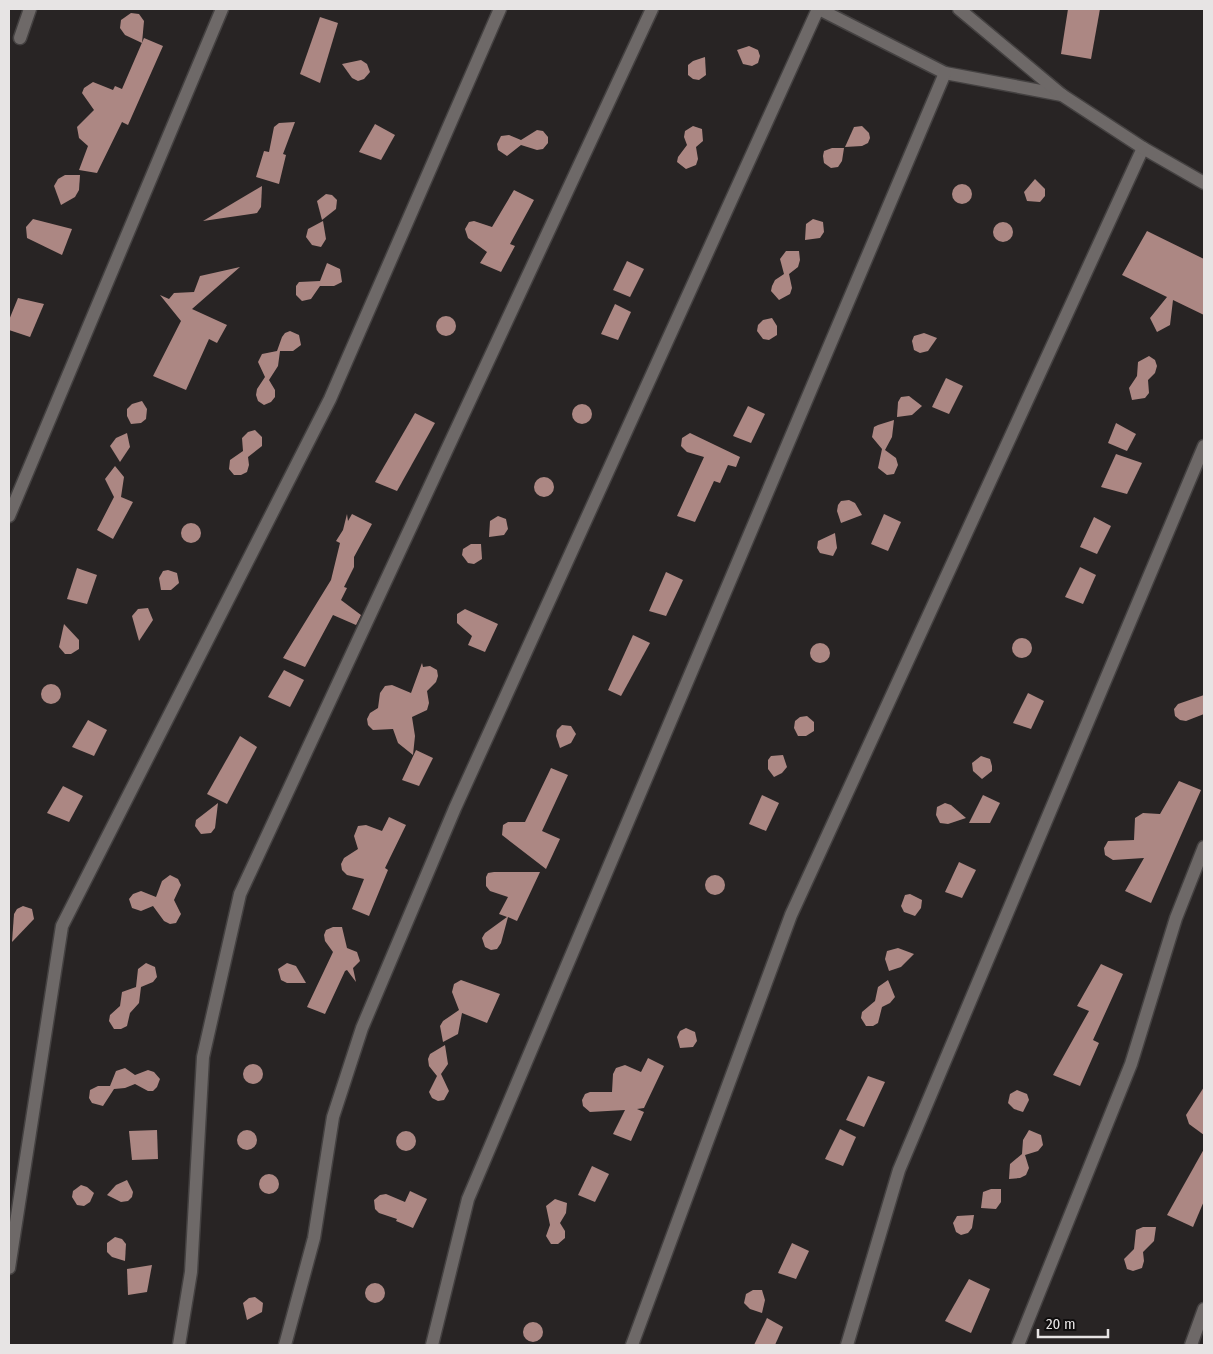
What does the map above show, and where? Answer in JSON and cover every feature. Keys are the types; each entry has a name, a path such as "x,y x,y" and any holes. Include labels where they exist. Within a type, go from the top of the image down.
{"street":[{"path":"20,38 30,9"},
{"path":"9,516 222,9"},
{"path":"9,1268 62,926 330,399 500,9"},
{"path":"179,1345 190,1272 203,1057 240,894 652,9"},
{"path":"285,1345 314,1238 333,1117 362,1028 455,808 818,9 945,73 1062,95"},
{"path":"959,9 1062,95 1143,148 1204,183"},
{"path":"432,1345 468,1199 945,73"},
{"path":"632,1345 790,914 1143,148"},
{"path":"847,1345 899,1170 1204,446"},
{"path":"1018,1345 1131,1064 1176,918 1204,847"},
{"path":"1191,1345 1204,1310"}],"building":[{"path":"1068,9 1100,9 1091,59 1061,54"},
{"path":"131,13 139,14 144,21 142,43 125,35 120,28 121,20"},
{"path":"320,17 338,23 320,83 300,74"},
{"path":"144,38 163,46 128,125 122,122 97,173 79,170 88,146 79,138 77,127 94,110 82,93 84,88 93,82 113,90 115,86 122,89"},
{"path":"749,46 758,50 760,56 758,63 752,66 743,64 737,50"},
{"path":"705,57 706,75 699,80 693,79 688,75 688,65"},
{"path":"361,60 367,64 370,72 364,79 358,81 352,78 342,64"},
{"path":"295,122 283,154 286,155 279,184 256,177 264,151 269,152 274,127 279,123"},
{"path":"375,124 395,135 381,160 359,152"},
{"path":"693,126 702,129 703,141 696,147 698,159 696,165 686,169 677,162 678,157 687,145 684,137 685,131"},
{"path":"862,126 869,133 868,143 862,146 845,147 854,127"},
{"path":"537,130 543,131 548,137 548,143 543,149 537,150 521,145 507,156 498,150 497,144 501,136 509,135 521,140"},
{"path":"832,148 844,148 842,161 838,167 831,168 824,163 823,156 824,151"},
{"path":"65,175 80,175 79,190 75,197 61,205 54,186 58,179"},
{"path":"1035,179 1045,189 1045,196 1040,202 1027,201 1024,192"},
{"path":"962,184 969,187 972,194 969,201 962,204 955,201 952,194 955,187"},
{"path":"262,186 261,207 257,213 203,221"},
{"path":"514,190 534,200 510,244 515,246 501,272 480,263 487,252 468,238 465,229 469,222 474,221 492,227"},
{"path":"326,194 332,195 337,200 336,209 322,220 317,201"},
{"path":"33,219 72,229 62,255 27,238 26,227"},
{"path":"813,219 823,222 824,232 820,238 805,240 806,224"},
{"path":"323,221 326,239 321,247 312,245 306,237 308,229"},
{"path":"1003,222 1010,225 1013,232 1010,239 1003,242 996,239 993,232 996,225"},
{"path":"1147,231 1204,259 1204,315 1173,300 1170,325 1157,332 1150,318 1167,297 1122,275"},
{"path":"786,251 799,251 800,260 798,267 789,274 792,288 790,294 779,300 771,291 775,280 784,274 780,259"},
{"path":"627,261 644,269 630,297 613,290"},
{"path":"327,263 340,269 342,282 334,286 320,286 311,299 302,301 296,295 296,286 299,282 320,281"},
{"path":"240,267 192,309 227,325 217,343 209,339 186,390 153,376 181,321 160,295 169,299 174,293 194,292 200,276"},
{"path":"18,298 44,304 30,337 9,330 9,320"},
{"path":"615,304 631,312 618,340 601,334"},
{"path":"446,316 453,319 456,326 453,333 446,336 439,333 436,326 439,319"},
{"path":"772,318 777,326 777,335 769,340 763,339 757,331 758,325 763,320"},
{"path":"290,331 299,335 301,345 293,351 280,351 278,366 269,380 275,390 275,397 271,402 264,405 258,401 256,395 257,389 265,377 258,362 262,354 277,351 282,337"},
{"path":"924,333 937,338 928,351 920,353 914,350 912,341 914,336"},
{"path":"1149,356 1155,360 1157,366 1155,373 1148,380 1149,393 1145,398 1132,400 1129,388 1137,376 1138,362"},
{"path":"946,378 963,386 949,414 932,407"},
{"path":"909,396 922,406 912,415 897,417 898,402 901,397"},
{"path":"142,401 147,409 146,419 141,423 131,424 127,416 127,409 132,404"},
{"path":"582,404 589,407 592,414 589,421 582,424 575,421 572,414 575,407"},
{"path":"748,406 765,414 751,443 733,436"},
{"path":"415,413 435,423 397,491 375,482"},
{"path":"894,420 892,437 885,450 896,458 898,465 894,474 887,475 878,468 882,449 872,437 874,427"},
{"path":"1116,423 1136,434 1127,451 1108,443"},
{"path":"255,430 262,437 262,446 248,457 249,465 247,472 241,475 234,475 229,469 230,460 243,451 242,438 248,432"},
{"path":"127,433 130,447 120,462 110,446 116,438"},
{"path":"690,433 740,457 736,467 728,465 720,483 714,481 695,522 677,516 704,457 687,452 681,446 682,438"},
{"path":"1116,454 1142,463 1127,494 1101,487"},
{"path":"115,466 124,477 121,497 133,502 113,539 97,530 114,497 105,479"},
{"path":"544,477 551,480 554,487 551,494 544,497 537,494 534,487 537,480"},
{"path":"849,500 855,503 862,515 841,523 837,511 838,505 841,501"},
{"path":"347,514 348,521 352,514 372,524 354,557 354,567 344,587 347,588 341,600 361,615 356,625 333,615 305,667 283,658 331,580 340,543 336,541 343,530"},
{"path":"884,514 901,522 888,551 871,544"},
{"path":"498,516 506,519 508,529 504,535 489,537 490,521"},
{"path":"1094,517 1111,526 1097,554 1080,547"},
{"path":"191,523 198,526 201,533 198,540 191,543 184,540 181,533 184,526"},
{"path":"835,533 837,548 833,556 820,553 817,548 818,541"},
{"path":"471,544 481,544 482,559 474,564 468,563 462,555 463,549"},
{"path":"1080,567 1096,575 1083,604 1065,597"},
{"path":"77,568 97,575 87,604 67,599"},
{"path":"168,570 177,573 179,583 171,590 161,590 159,578 163,571"},
{"path":"666,572 683,580 666,616 649,611"},
{"path":"148,608 153,620 139,641 132,616 138,609"},
{"path":"465,609 498,624 485,652 468,645 472,636 457,623 457,614"},
{"path":"64,624 79,640 79,649 71,654 65,654 59,647"},
{"path":"633,635 650,643 621,696 608,690"},
{"path":"1022,638 1029,641 1032,648 1029,655 1022,658 1015,655 1012,648 1015,641"},
{"path":"820,643 827,646 830,653 827,660 820,663 813,660 810,653 813,646"},
{"path":"422,663 423,667 430,666 437,670 438,676 436,682 427,691 429,703 427,710 412,717 415,736 413,755 398,743 393,729 373,730 368,725 367,719 370,713 378,708 380,693 385,686 392,685 411,693"},
{"path":"284,670 304,680 290,707 268,697"},
{"path":"51,684 58,687 61,694 58,701 51,704 44,701 41,694 44,687"},
{"path":"1028,693 1044,701 1031,729 1013,723"},
{"path":"1204,695 1204,714 1186,721 1180,720 1175,716 1174,709 1178,704"},
{"path":"807,716 814,722 814,731 806,736 798,736 794,728 795,721 800,717"},
{"path":"88,720 107,730 94,756 72,747"},
{"path":"562,725 571,726 576,734 571,743 560,748 556,736 557,730"},
{"path":"240,736 257,747 227,804 207,794"},
{"path":"416,750 433,758 419,786 402,780"},
{"path":"783,755 787,767 782,773 774,777 768,769 768,760 771,756"},
{"path":"981,756 990,759 992,766 992,771 982,779 973,771 972,763"},
{"path":"551,768 568,775 542,831 560,839 546,869 502,835 503,825 508,822 525,822"},
{"path":"1179,781 1201,790 1151,903 1125,891 1144,858 1113,860 1105,855 1104,848 1108,841 1134,840 1135,818 1143,813 1160,814"},
{"path":"63,786 83,796 69,822 47,813"},
{"path":"762,795 779,803 766,831 749,824"},
{"path":"983,795 1000,803 990,823 969,823"},
{"path":"218,803 215,828 211,833 201,834 195,826 196,820"},
{"path":"945,803 951,805 966,818 948,824 940,823 936,815 937,807"},
{"path":"389,817 406,825 385,868 388,870 369,916 352,909 364,879 347,875 342,870 341,864 344,858 358,849 354,836 358,826 366,825 382,831"},
{"path":"959,862 976,870 962,898 945,892"},
{"path":"540,872 517,921 508,917 501,943 497,949 491,950 485,947 482,938 485,933 507,917 499,914 508,897 490,891 486,886 488,873"},
{"path":"170,875 178,879 181,885 174,900 181,914 176,923 170,924 164,921 153,906 141,911 132,908 129,899 133,894 141,891 156,897 162,881"},
{"path":"715,875 722,878 725,885 722,892 715,895 708,892 705,885 708,878"},
{"path":"910,894 922,900 921,908 915,916 904,912 901,906 905,895"},
{"path":"23,906 32,909 34,919 12,942 14,914 17,909"},
{"path":"333,927 342,927 347,948 357,952 360,961 353,968 356,982 347,970 345,971 325,1014 307,1007 333,952 325,941 324,935 326,930"},
{"path":"898,948 914,954 901,967 889,971 885,959 887,951"},
{"path":"146,963 155,967 157,977 153,982 141,987 139,1003 130,1013 127,1026 121,1029 114,1029 109,1021 110,1015 120,1006 122,992 136,987 138,969"},
{"path":"287,963 296,966 306,983 287,983 281,980 278,969"},
{"path":"1101,964 1123,974 1093,1040 1099,1043 1080,1086 1053,1075 1089,1011 1077,1006"},
{"path":"461,980 500,994 487,1023 462,1013 458,1034 443,1042 440,1026 443,1021 459,1010 452,992 454,984"},
{"path":"888,980 895,997 890,1003 882,1007 878,1023 873,1026 866,1026 861,1018 862,1012 875,1001 878,987"},
{"path":"686,1028 695,1032 697,1041 693,1047 680,1048 677,1037 680,1031"},
{"path":"445,1045 448,1064 441,1074 449,1091 444,1100 438,1101 432,1098 429,1092 437,1076 429,1066 428,1059 430,1054"},
{"path":"648,1058 664,1066 644,1108 637,1109 644,1112 631,1141 613,1134 625,1110 590,1112 583,1106 582,1100 585,1094 590,1092 612,1092 613,1074 616,1068 625,1065 641,1072"},
{"path":"253,1064 260,1067 263,1074 260,1081 253,1084 246,1081 243,1074 246,1067"},
{"path":"125,1068 135,1075 148,1070 154,1072 160,1079 157,1087 153,1091 148,1091 135,1084 125,1088 114,1089 103,1106 92,1103 89,1098 90,1090 98,1086 110,1086 116,1071"},
{"path":"868,1076 885,1082 864,1127 846,1120"},
{"path":"1204,1087 1204,1135 1189,1124 1186,1115"},
{"path":"1017,1090 1027,1094 1029,1100 1023,1112 1014,1109 1008,1103 1010,1094"},
{"path":"840,1129 856,1137 843,1166 825,1159"},
{"path":"157,1130 158,1159 132,1160 129,1131"},
{"path":"247,1130 254,1133 257,1140 254,1147 247,1150 240,1147 237,1140 240,1133"},
{"path":"1029,1130 1041,1135 1043,1145 1038,1151 1025,1155 1029,1168 1026,1175 1020,1178 1009,1179 1010,1164 1022,1154 1023,1140"},
{"path":"406,1131 413,1134 416,1141 413,1148 406,1151 399,1148 396,1141 399,1134"},
{"path":"1204,1149 1204,1201 1193,1227 1167,1215"},
{"path":"592,1166 609,1174 595,1202 578,1195"},
{"path":"269,1174 276,1177 279,1184 276,1191 269,1194 262,1191 259,1184 262,1177"},
{"path":"127,1180 133,1192 132,1197 128,1201 121,1202 107,1195 116,1185"},
{"path":"81,1185 94,1193 90,1202 84,1206 77,1205 72,1197 73,1191"},
{"path":"991,1189 1001,1189 1001,1202 996,1209 981,1208 983,1192"},
{"path":"410,1191 427,1199 413,1228 396,1221 397,1219 379,1213 375,1209 374,1200 380,1195 386,1194 405,1202"},
{"path":"555,1199 567,1203 566,1213 560,1223 565,1231 565,1238 558,1244 551,1244 546,1236 550,1225 546,1206"},
{"path":"974,1215 972,1228 968,1233 961,1235 956,1232 953,1223 957,1216"},
{"path":"1143,1227 1156,1227 1154,1241 1143,1252 1144,1261 1142,1268 1133,1271 1127,1269 1124,1259 1134,1249 1136,1230"},
{"path":"115,1237 122,1239 126,1244 125,1261 112,1257 107,1252 107,1243"},
{"path":"792,1243 809,1251 796,1279 778,1273"},
{"path":"152,1265 147,1292 128,1295 127,1269"},
{"path":"969,1279 990,1289 971,1333 945,1321"},
{"path":"375,1283 382,1286 385,1293 382,1300 375,1303 368,1300 365,1293 368,1286"},
{"path":"753,1290 762,1290 765,1300 762,1313 750,1309 744,1303 746,1294"},
{"path":"255,1297 263,1303 262,1312 247,1320 243,1303 249,1298"},
{"path":"767,1318 783,1327 775,1345 754,1345"},
{"path":"533,1322 540,1325 543,1332 540,1339 533,1342 526,1339 523,1332 526,1325"}]}
